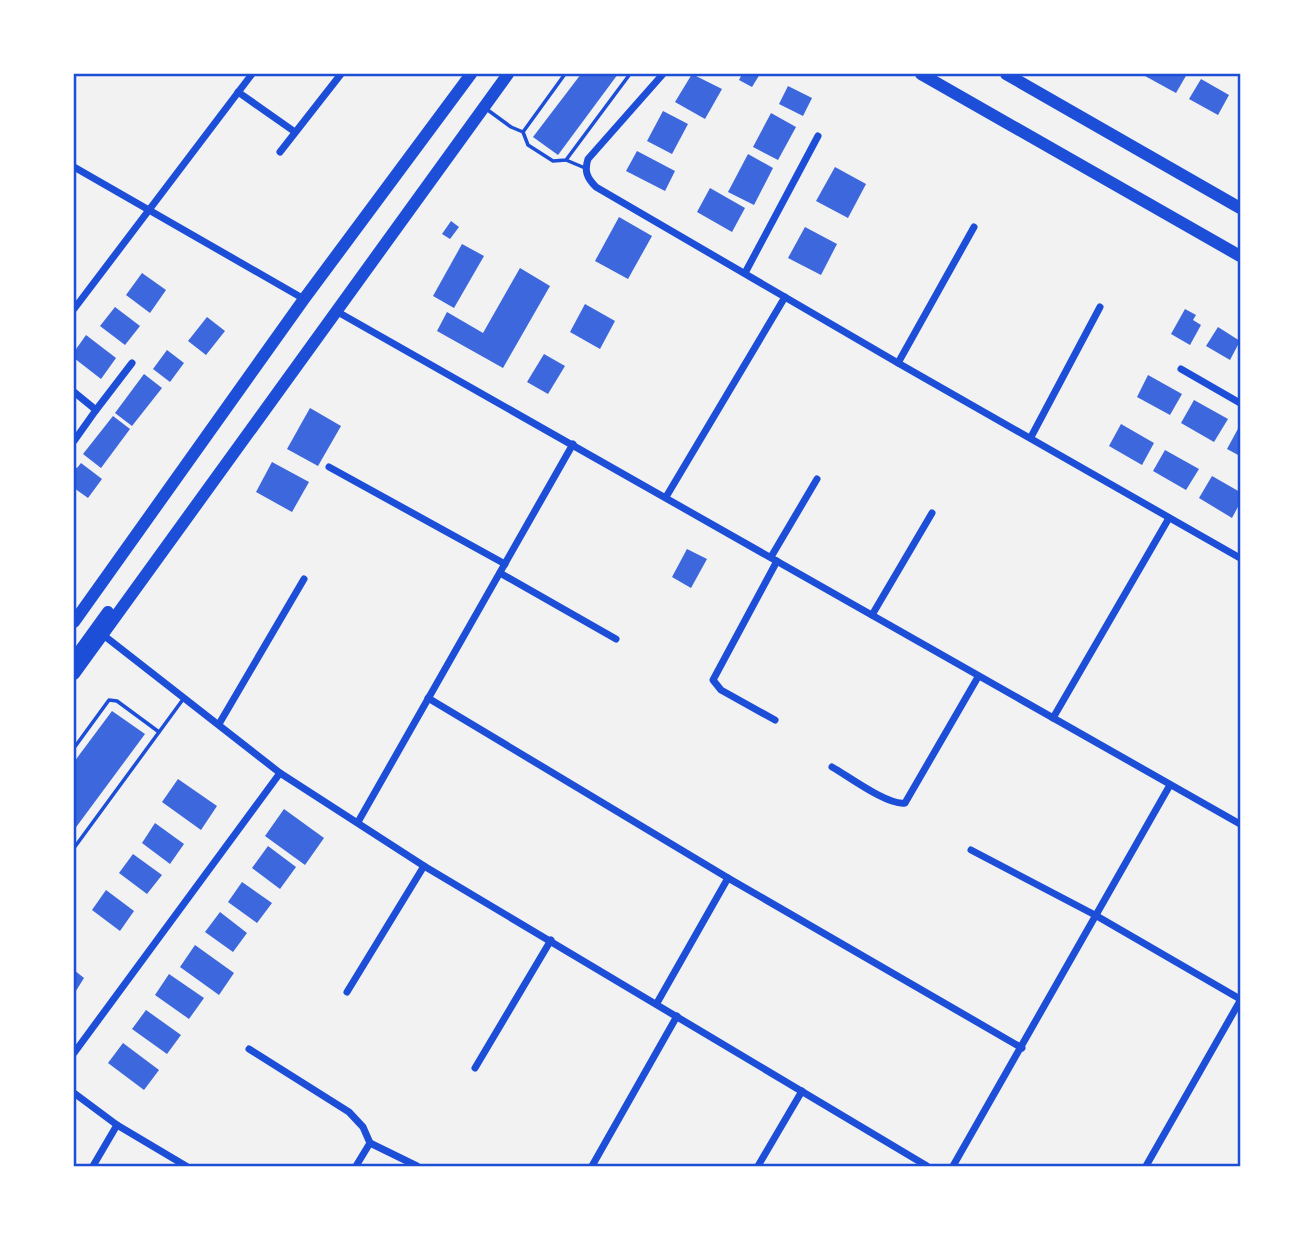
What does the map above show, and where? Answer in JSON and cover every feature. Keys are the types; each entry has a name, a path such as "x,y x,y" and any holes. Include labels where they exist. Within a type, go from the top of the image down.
{"main road":[{"path":"74,622 304,299 471,74"},
{"path":"74,674 508,74"},
{"path":"921,74 1241,256"},
{"path":"1006,74 1021,78 1241,208"},
{"path":"74,659 141,566 171,537"}],"street":[{"path":"74,309 252,74"},
{"path":"279,152 341,74"},
{"path":"663,74 588,159 586,172 596,187 1241,558"},
{"path":"239,92 295,132"},
{"path":"745,274 818,136"},
{"path":"74,167 304,299"},
{"path":"898,363 974,227"},
{"path":"666,497 785,297"},
{"path":"1031,437 1100,307"},
{"path":"336,311 1241,824"},
{"path":"74,441 132,363"},
{"path":"1181,369 1241,403"},
{"path":"74,392 96,410"},
{"path":"358,822 573,444"},
{"path":"329,467 505,564"},
{"path":"775,720 721,690 713,680 817,479"},
{"path":"872,615 932,513"},
{"path":"1054,718 1169,517"},
{"path":"500,573 616,639"},
{"path":"219,724 304,579"},
{"path":"102,634 280,772 424,866 927,1167"},
{"path":"832,767 888,800 905,803 978,677"},
{"path":"428,698 728,878 1022,1048"},
{"path":"74,1053 280,772"},
{"path":"953,1167 1170,785"},
{"path":"971,850 1095,915 1241,1000 1146,1167"},
{"path":"347,992 424,866"},
{"path":"656,1003 728,878"},
{"path":"475,1068 551,940"},
{"path":"593,1167 677,1016"},
{"path":"249,1049 349,1112 363,1127 370,1143 416,1167"},
{"path":"758,1167 802,1091"},
{"path":"74,1093 117,1125 186,1167"},
{"path":"93,1167 117,1125"},
{"path":"356,1167 370,1143"}],"lane":[{"path":"523,132 565,74"},
{"path":"566,160 630,74"},
{"path":"484,106 511,127 523,132 528,145 553,161 566,160 586,172"},
{"path":"74,848 184,698"},
{"path":"74,748 109,700 117,701 159,732"}],"building":[{"path":"581,74 618,74 558,155 533,137"},
{"path":"692,74 722,89 705,119 675,102"},
{"path":"742,74 760,74 752,87 739,80"},
{"path":"1187,74 1176,93 1145,76"},
{"path":"1201,79 1229,95 1218,115 1189,99"},
{"path":"788,86 812,98 803,116 779,104"},
{"path":"663,111 688,124 672,154 647,141"},
{"path":"771,113 796,127 778,160 753,147"},
{"path":"637,151 675,171 665,191 626,171"},
{"path":"748,154 773,168 754,205 728,192"},
{"path":"835,167 866,184 848,218 816,201"},
{"path":"710,188 745,208 732,232 697,212"},
{"path":"619,217 652,236 628,279 595,261"},
{"path":"451,221 459,227 450,239 442,234"},
{"path":"805,227 837,244 821,275 788,258"},
{"path":"462,244 484,256 454,308 433,296"},
{"path":"520,268 550,286 503,368 437,331 447,312 483,333"},
{"path":"142,273 166,290 150,313 126,295"},
{"path":"585,304 615,321 600,349 570,332"},
{"path":"115,307 140,326 125,345 100,326"},
{"path":"1185,309 1196,315 1193,320 1201,325 1190,345 1171,334"},
{"path":"207,317 225,331 206,355 188,341"},
{"path":"1218,327 1240,341 1230,360 1206,346"},
{"path":"86,335 116,358 101,379 74,358 74,352"},
{"path":"167,350 184,363 170,382 153,369"},
{"path":"544,354 565,366 548,394 527,382"},
{"path":"144,374 162,388 132,426 115,413"},
{"path":"1148,375 1182,394 1170,415 1137,397"},
{"path":"1194,400 1228,419 1214,442 1181,423"},
{"path":"310,408 341,426 318,466 287,449"},
{"path":"113,416 130,429 101,468 83,454"},
{"path":"1121,424 1154,443 1142,465 1109,446"},
{"path":"1240,425 1240,456 1227,449"},
{"path":"1165,450 1199,469 1186,490 1153,471"},
{"path":"272,462 309,482 292,512 256,492"},
{"path":"81,463 102,479 88,498 74,488 74,466 77,468"},
{"path":"1212,476 1240,492 1240,503 1232,518 1199,498"},
{"path":"687,549 707,559 691,588 672,577"},
{"path":"112,711 145,734 74,830 74,762"},
{"path":"178,779 217,806 201,830 162,802"},
{"path":"284,809 324,838 305,865 265,836"},
{"path":"155,823 184,844 170,864 142,843"},
{"path":"268,846 296,867 280,889 252,868"},
{"path":"133,854 162,875 147,894 119,873"},
{"path":"242,882 272,903 257,923 228,902"},
{"path":"106,890 134,911 120,931 92,910"},
{"path":"220,912 247,933 233,952 205,932"},
{"path":"195,945 234,973 219,995 180,967"},
{"path":"74,970 84,978 74,994"},
{"path":"169,974 204,998 189,1019 155,995"},
{"path":"146,1010 181,1035 167,1054 132,1029"},
{"path":"123,1043 159,1070 144,1090 108,1063"}]}
